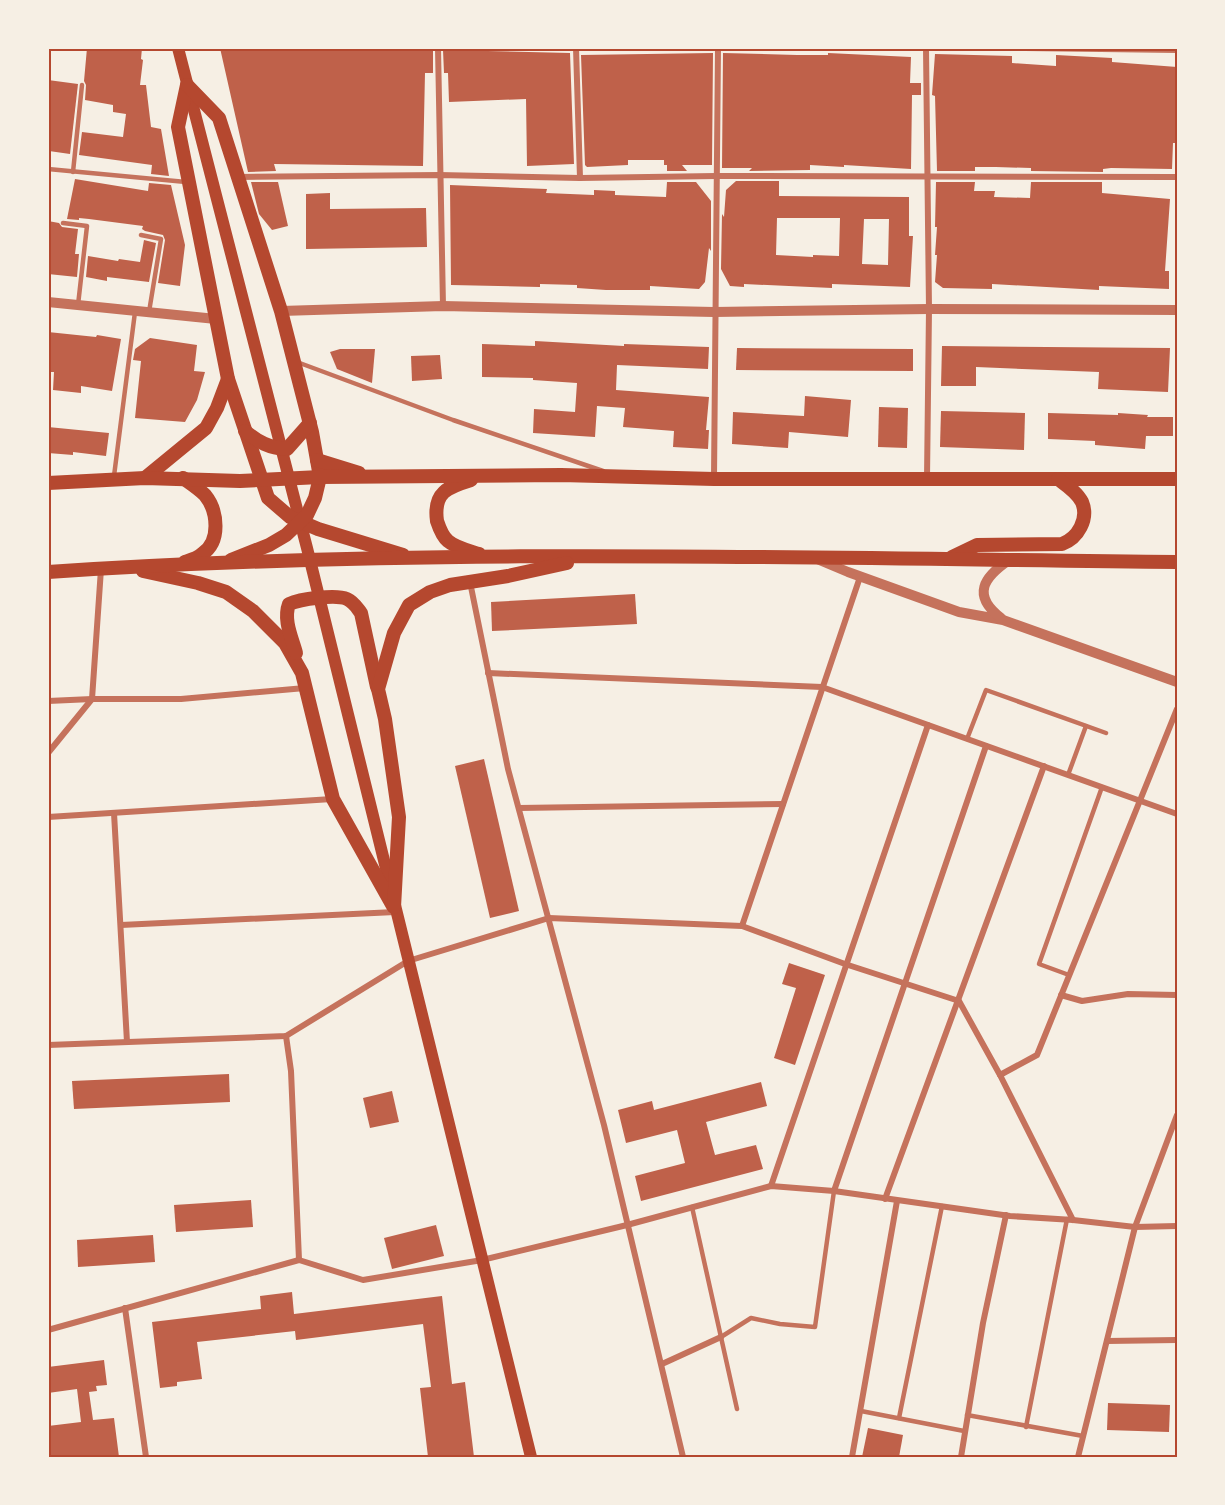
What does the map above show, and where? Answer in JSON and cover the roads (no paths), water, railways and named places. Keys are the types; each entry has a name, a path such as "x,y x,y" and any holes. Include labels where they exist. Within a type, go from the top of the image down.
{"main road":[{"path":"178,48 321,608 531,1457"},
{"path":"187,85 219,118 282,310 310,423 320,477 315,498 307,515 286,535 269,545 223,563"},
{"path":"187,85 178,127 228,379 268,498 290,517 358,542 417,558"},
{"path":"146,477 206,428 217,408 228,379"},
{"path":"245,431 258,442 272,448 286,449 297,440 310,423"},
{"path":"317,460 373,477"},
{"path":"48,483 146,477 240,481 320,477 485,476 714,479 1177,479"},
{"path":"485,476 452,486 437,501 436,510 438,526 448,541 490,558"},
{"path":"181,564 204,554 212,544 216,528 211,504 204,494 182,478"},
{"path":"947,559 977,545 1062,544 1072,540 1082,525 1084,514 1082,502 1071,488 1058,479"},
{"path":"378,689 394,633 409,605 430,592 591,557"},
{"path":"48,572 181,564 417,558 814,557 1177,562"},
{"path":"123,567 198,583 226,592 253,610 285,643 302,673"},
{"path":"337,597 347,599 355,604 361,613 385,719 399,817 395,909 333,799 307,688 288,624 286,612 289,604 297,600 337,597"}],"street":[{"path":"438,48 443,306"},
{"path":"576,48 580,178"},
{"path":"714,479 718,48"},
{"path":"926,48 929,309 927,479"},
{"path":"1025,48 1177,50"},
{"path":"238,177 1177,177"},
{"path":"48,302 216,319"},
{"path":"282,310 443,306 714,312 929,309 1177,310"},
{"path":"814,557 860,577 959,612 1004,620 1177,682"},
{"path":"1004,620 990,609 985,600 984,589 987,578 1010,560"},
{"path":"48,753 92,699 101,568"},
{"path":"742,926 860,577"},
{"path":"470,582 508,769 601,1114 683,1457"},
{"path":"488,673 822,687 1177,814"},
{"path":"48,701 181,699 307,688"},
{"path":"1000,1075 1037,1054 1177,709"},
{"path":"771,1186 928,725"},
{"path":"834,1191 903,983 986,746"},
{"path":"885,1199 1044,766"},
{"path":"48,817 333,799"},
{"path":"519,808 783,804"},
{"path":"114,813 127,1042"},
{"path":"121,925 395,909"},
{"path":"48,1045 286,1036 408,961 549,918 742,926 846,964 959,1001 1000,1075 1070,1219"},
{"path":"1061,995 1082,1001 1128,994 1177,995"},
{"path":"286,1036 291,1071 299,1260"},
{"path":"1078,1457 1135,1227 1177,1115"},
{"path":"48,1330 299,1260 363,1280 482,1260 627,1225 771,1186 834,1191 1006,1215 1070,1219 1135,1227 1177,1226"},
{"path":"852,1457 897,1201"},
{"path":"961,1457 964,1431 1006,1215"},
{"path":"125,1308 146,1457"},
{"path":"662,1364 721,1337"},
{"path":"1107,1341 1177,1340"}],"lane":[{"path":"73,172 82,85"},
{"path":"48,168 189,183"},
{"path":"63,223 87,226 78,305"},
{"path":"141,235 161,239 149,312"},
{"path":"114,479 135,311"},
{"path":"295,361 541,451 620,476"},
{"path":"967,739 986,690 1106,733"},
{"path":"1068,775 1086,726"},
{"path":"1069,975 1039,964 1102,787"},
{"path":"721,1337 751,1318 780,1324 815,1327 834,1191"},
{"path":"899,1418 942,1206"},
{"path":"692,1207 737,1409"},
{"path":"1026,1427 1070,1219"},
{"path":"861,1411 964,1431"},
{"path":"967,1416 1083,1436"}]}
